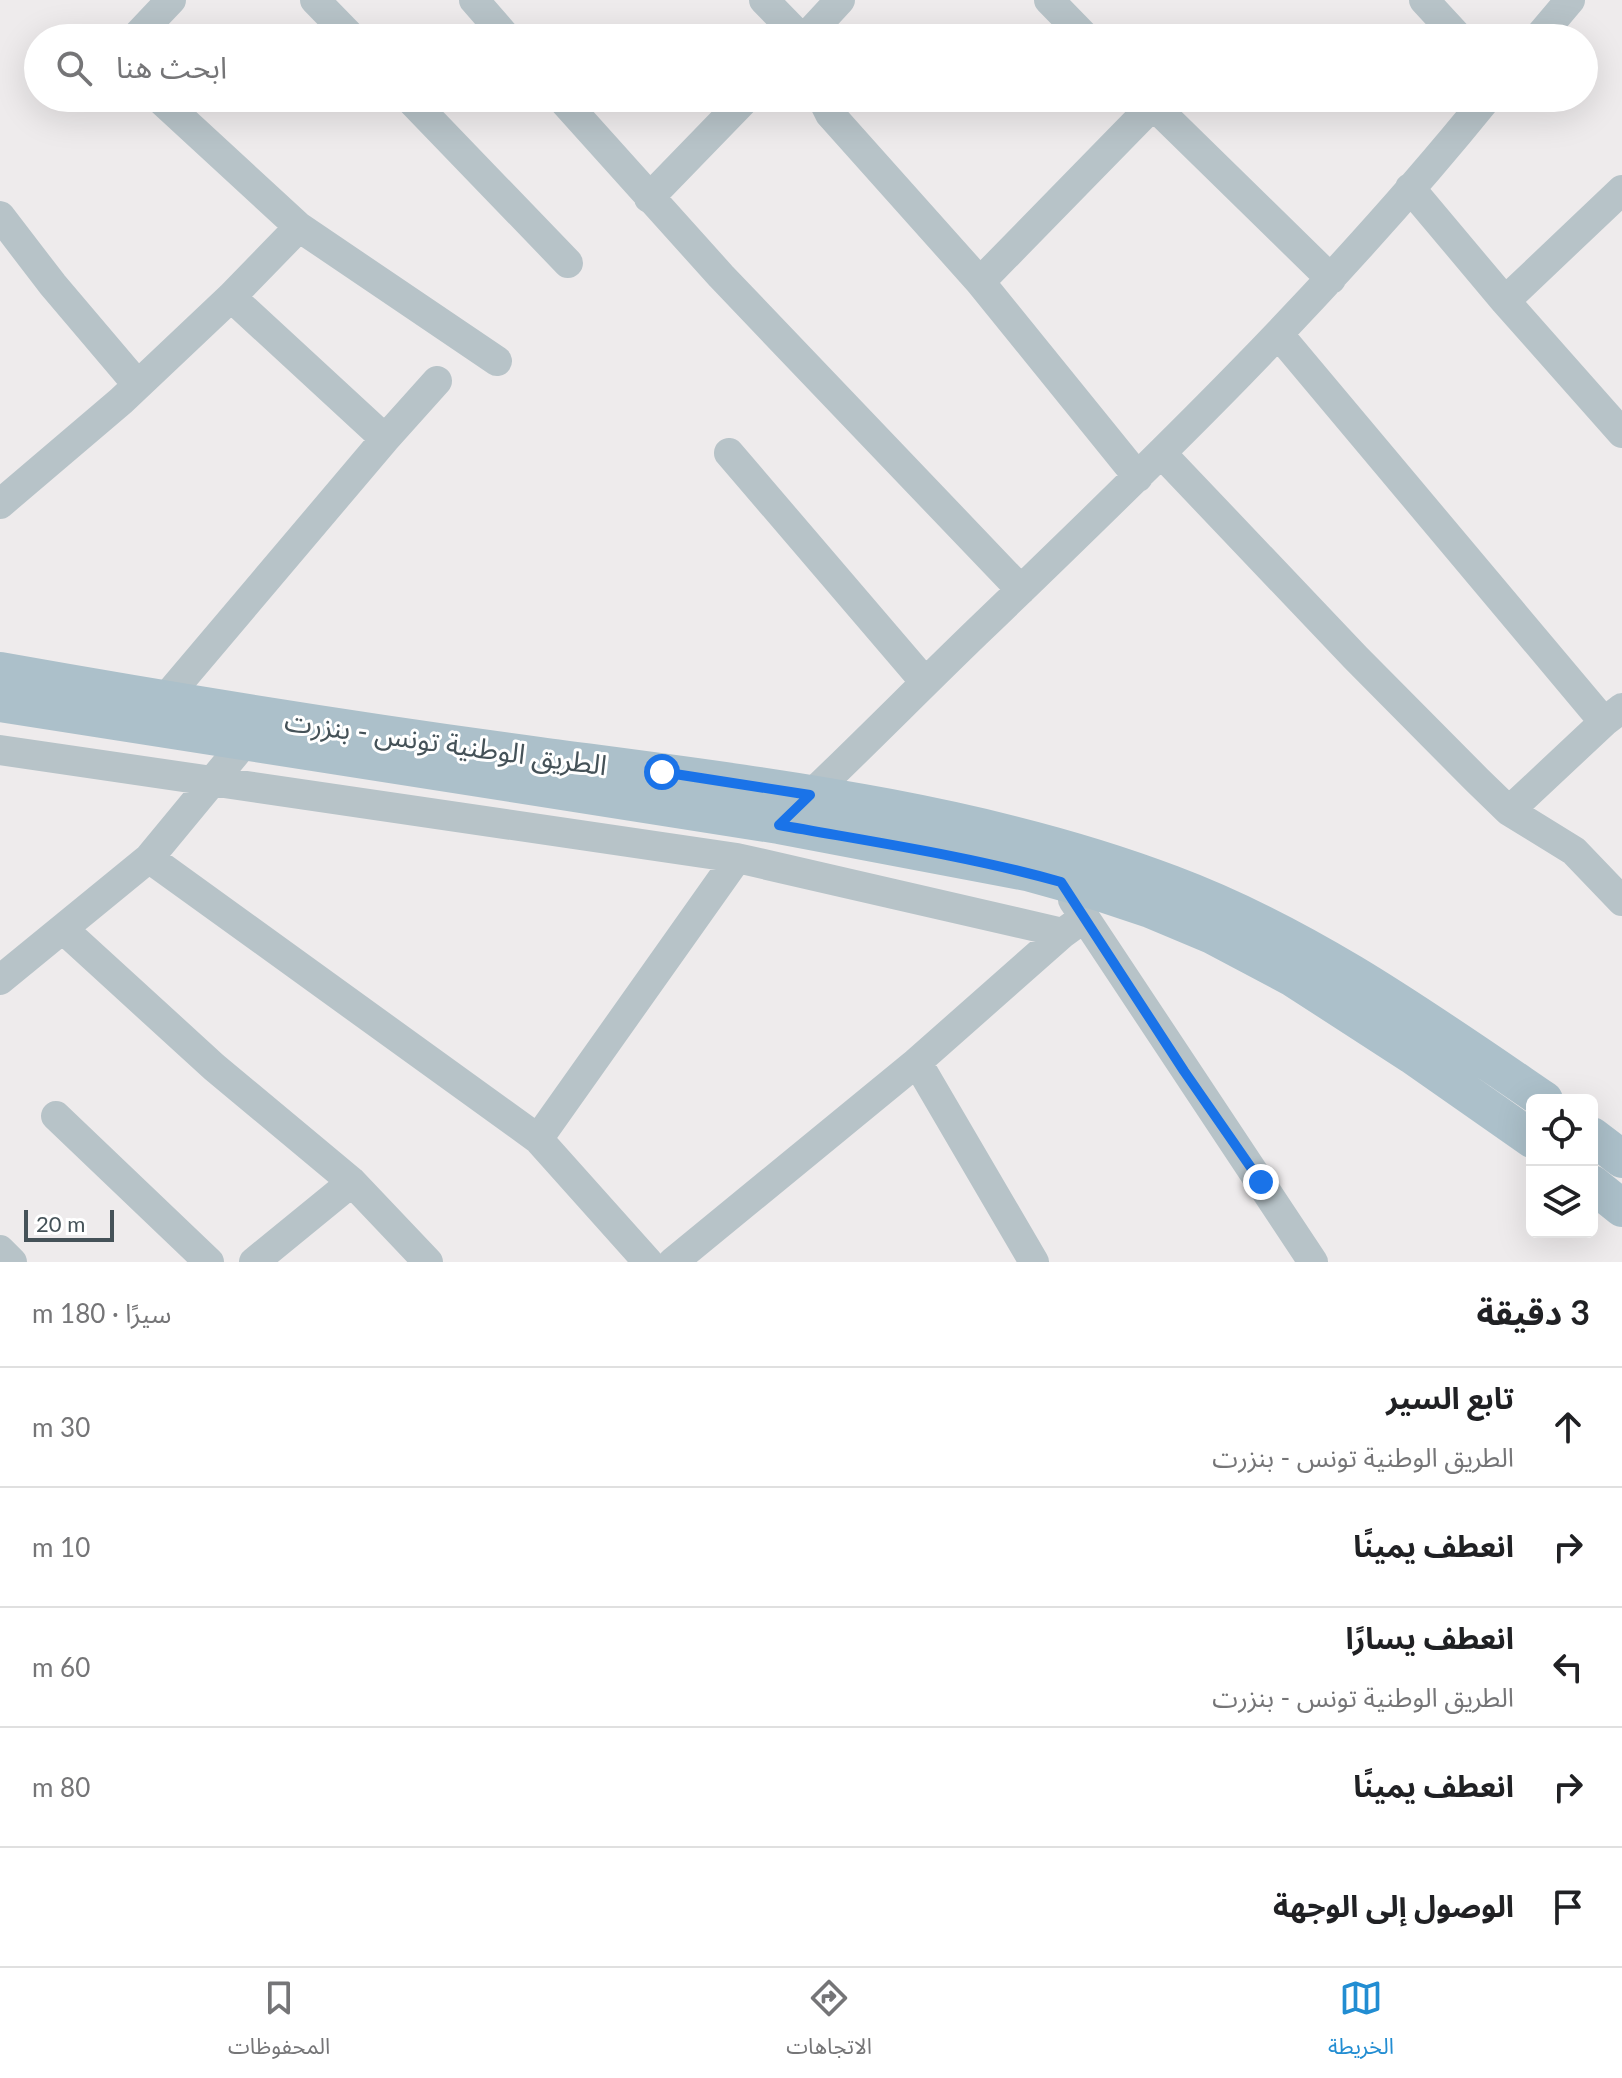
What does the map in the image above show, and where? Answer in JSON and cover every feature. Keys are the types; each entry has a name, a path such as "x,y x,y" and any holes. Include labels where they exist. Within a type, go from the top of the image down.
{"main road":[{"name":"الطريق الوطنية تونس - بنزرت","path":"0,671 27,697 244,743 779,825 924,851 1027,872 1150,909 1212,935 1293,978 1412,1055 1526,1135"},
{"name":"الطريق الوطنية تونس - بنزرت","path":"27,697 165,699 402,737 810,795 954,821 1099,859 1172,884 1319,952 1419,1014 1535,1094"},
{"path":"1598,1141 1622,1159"},
{"path":"1598,1189 1622,1208"}],"street":[{"path":"148,24 171,0"},
{"path":"315,0 338,24"},
{"path":"474,0 495,24"},
{"path":"764,0 789,24"},
{"path":"817,24 840,0"},
{"path":"1049,0 1072,24"},
{"path":"1424,0 1446,24"},
{"path":"1550,24 1570,0"},
{"path":"174,112 299,227 497,361"},
{"path":"422,112 568,263"},
{"path":"573,112 721,276 1021,590"},
{"path":"649,198 732,112"},
{"path":"829,112 980,282 1138,477"},
{"path":"980,282 1141,112"},
{"path":"1160,112 1331,279"},
{"path":"779,825 1162,454 1279,335 1475,112"},
{"path":"1410,188 1622,433"},
{"path":"1505,301 1622,190"},
{"path":"0,216 53,285 137,384"},
{"path":"0,504 121,401 231,297 299,227"},
{"path":"231,297 385,439"},
{"path":"1279,335 1613,715 1509,811"},
{"path":"165,699 437,381"},
{"path":"729,453 925,682"},
{"path":"1162,454 1356,658 1509,811 1574,851 1622,901"},
{"path":"0,980 149,858 244,743"},
{"path":"0,750 737,858 1074,925"},
{"path":"149,858 538,1139 648,1262"},
{"path":"538,1139 737,858"},
{"path":"1061,882 1074,925 1313,1262"},
{"path":"673,1262 917,1062 1074,925"},
{"path":"63,929 214,1067 352,1182 428,1262"},
{"path":"917,1062 1034,1262"},
{"path":"56,1116 209,1262"},
{"path":"254,1262 352,1182"},
{"path":"0,1250 12,1262"}],"route":[{"path":"662,772 810,795 779,825 924,851 1061,882 1184,1071 1261,1182"}]}
